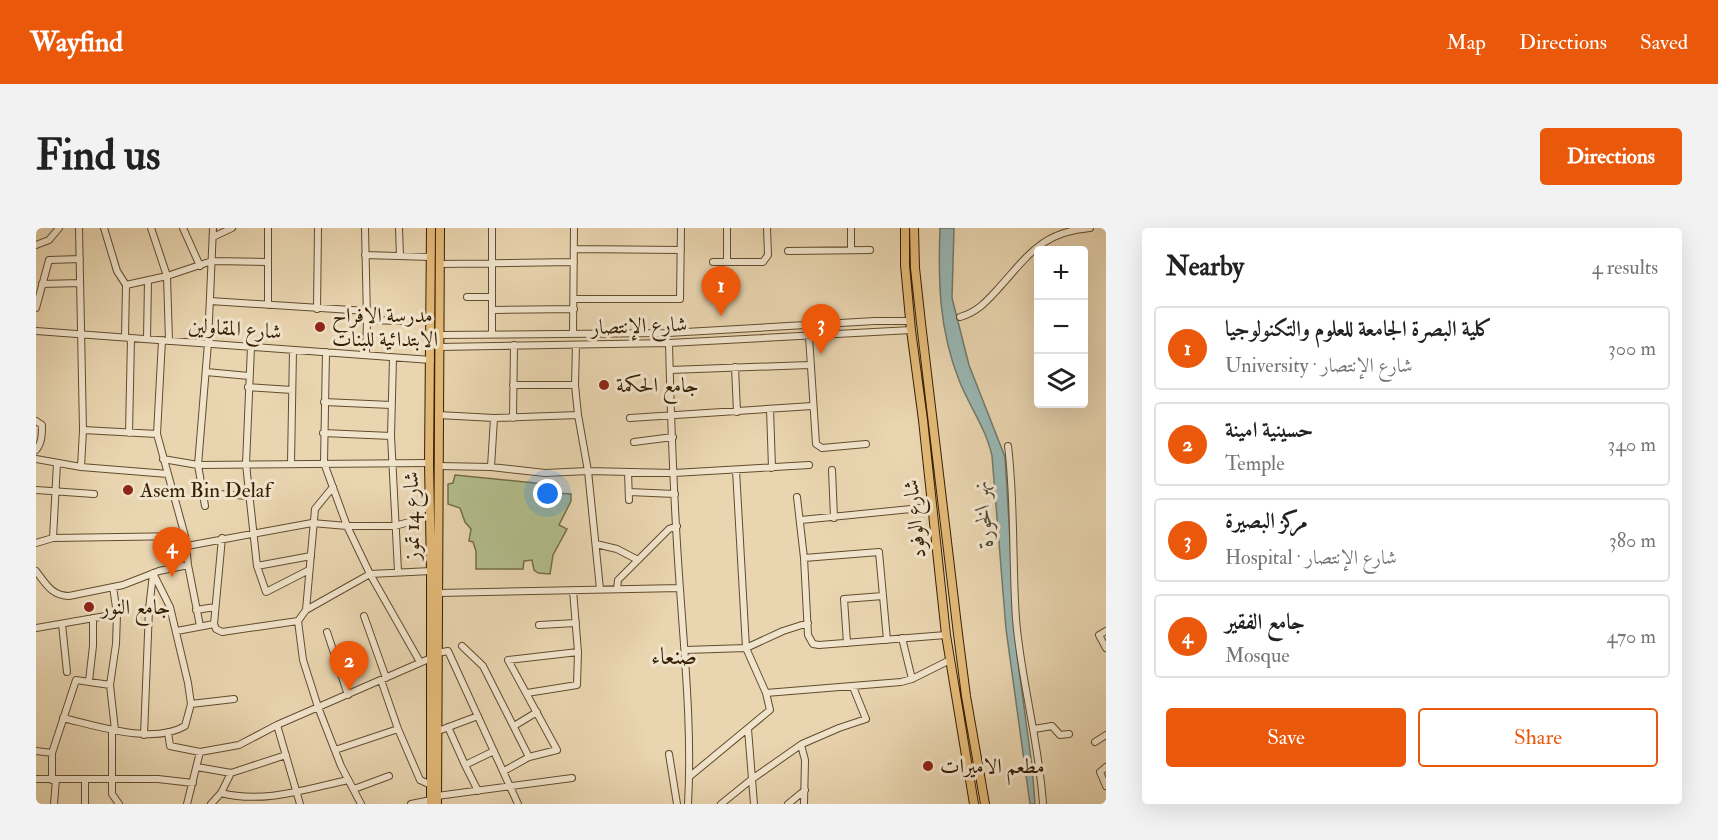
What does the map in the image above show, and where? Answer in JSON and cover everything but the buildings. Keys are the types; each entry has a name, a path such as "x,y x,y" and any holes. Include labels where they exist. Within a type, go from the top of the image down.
{"main road":[{"name":"شارع 14 تموز","path":"431,228 429,463 438,731 433,802"},
{"name":"شارع 14 تموز","path":"433,802 430,785 434,655 439,593 440,228"},
{"name":"شارع الوفود","path":"904,228 910,326 923,420 946,635 974,804"},
{"name":"شارع الوفود","path":"914,228 915,268 958,634 966,696 985,804"}],"street":[{"path":"36,245 49,240 59,228"},
{"path":"80,228 83,430 81,467"},
{"path":"104,228 117,271 126,285 129,433"},
{"path":"151,228 167,276 166,340 157,434 185,536 188,565 200,626"},
{"path":"183,228 200,266"},
{"path":"205,506 198,465 208,344 213,228"},
{"path":"213,237 232,228"},
{"path":"268,228 268,305"},
{"path":"317,309 318,228"},
{"path":"365,228 368,320 366,356"},
{"path":"399,228 400,256"},
{"path":"492,228 492,334"},
{"path":"573,334 574,228"},
{"path":"574,299 680,299 681,228"},
{"path":"727,228 727,262"},
{"path":"713,262 761,263 768,253 767,228"},
{"path":"851,228 851,250"},
{"path":"960,317 971,314 985,304 1034,249 1047,239 1069,230 1090,228"},
{"path":"574,249 681,250"},
{"path":"788,251 870,250"},
{"path":"365,255 431,256"},
{"path":"36,308 49,260 80,259"},
{"path":"126,285 167,276 212,261 267,262"},
{"path":"440,264 573,262"},
{"path":"147,339 148,280"},
{"path":"42,284 80,283"},
{"path":"467,297 492,297"},
{"path":"210,301 317,309 367,310"},
{"path":"492,310 574,309"},
{"path":"368,320 401,321"},
{"path":"875,321 875,330"},
{"name":"شارع الإنتصار","path":"439,335 668,333 875,321 910,326"},
{"name":"شارع الإنتصار","path":"439,347 669,343 808,336 910,326"},
{"name":"شارع المقاولين","path":"36,331 431,360"},
{"path":"470,335 470,346"},
{"path":"808,336 815,440 818,446 822,448 866,444"},
{"path":"669,343 675,494 685,650 688,804"},
{"path":"513,418 514,345"},
{"path":"576,345 575,385 588,471 600,590"},
{"path":"251,347 246,464 257,566 266,592 309,570"},
{"path":"291,463 293,350"},
{"path":"326,352 324,463 347,526 370,574 420,662"},
{"path":"393,358 390,436 398,571"},
{"path":"670,370 809,365"},
{"path":"735,367 737,412"},
{"path":"206,372 249,376"},
{"path":"513,385 575,385"},
{"path":"248,387 292,390"},
{"path":"324,402 391,405"},
{"path":"630,418 812,406"},
{"path":"770,409 772,468"},
{"path":"438,415 513,418 578,415"},
{"path":"491,467 494,418"},
{"path":"36,421 42,425 42,435 40,446 36,450"},
{"path":"83,430 157,434"},
{"path":"323,433 390,436"},
{"path":"634,442 673,437"},
{"path":"1008,446 1016,620 1040,771 1042,804"},
{"path":"36,459 81,467 168,474"},
{"path":"163,459 198,465 429,463"},
{"path":"53,538 57,463"},
{"path":"439,466 491,467 545,473 588,471 674,473 809,465"},
{"path":"689,777 770,710 766,693 746,648 736,470"},
{"path":"832,470 834,518"},
{"path":"628,472 629,496 675,494"},
{"path":"306,610 312,523 317,505 333,487"},
{"path":"36,490 94,494"},
{"path":"203,492 250,496"},
{"path":"797,497 801,520 809,638 813,644 946,635"},
{"path":"187,546 312,523 395,526 409,522 430,504"},
{"path":"801,520 931,507"},
{"path":"617,589 618,580 677,525"},
{"path":"36,543 53,538 185,536"},
{"path":"222,538 215,607 216,629 222,632 298,621"},
{"path":"596,544 617,549 638,560"},
{"path":"804,558 879,552 887,640"},
{"path":"257,566 310,556"},
{"path":"37,573 53,592 61,596 69,596 113,587 153,573 188,565"},
{"path":"361,804 334,750 318,707 303,660 298,621 306,610 370,574 398,571 432,572"},
{"path":"63,718 144,735 168,732 185,726 191,704 177,631 164,593 153,573"},
{"path":"144,735 149,609 153,573"},
{"path":"113,587 117,614 116,644 110,685 114,730 112,794 118,804"},
{"path":"439,593 680,588"},
{"path":"527,693 577,685 578,652 573,590"},
{"path":"847,643 844,599 883,596"},
{"path":"196,610 215,607"},
{"path":"36,628 117,614"},
{"path":"364,616 398,729 420,780 430,785"},
{"path":"89,681 93,618"},
{"path":"539,625 576,623"},
{"path":"685,650 746,648 783,631 808,623"},
{"path":"62,624 67,672"},
{"path":"177,631 214,624"},
{"path":"1106,631 1099,635 1106,648"},
{"path":"327,632 348,695"},
{"path":"902,638 912,679"},
{"path":"462,646 483,666 530,757"},
{"path":"168,732 170,746 200,752 239,745 277,725 434,655 448,651 518,804"},
{"path":"504,771 530,757 557,750 508,660 578,652"},
{"path":"766,693 901,682 950,660"},
{"path":"54,804 52,753 76,680 110,685"},
{"path":"721,804 801,745 866,719 853,687"},
{"path":"191,704 234,699"},
{"path":"514,726 537,712"},
{"path":"438,731 478,716"},
{"path":"277,725 300,804"},
{"path":"1034,729 1052,726 1060,735 1069,734"},
{"path":"448,728 478,791"},
{"path":"334,750 398,729"},
{"path":"748,729 754,804"},
{"path":"1095,742 1106,735"},
{"path":"801,745 805,760 804,804"},
{"path":"36,750 52,753"},
{"path":"465,765 494,751"},
{"path":"187,804 200,752"},
{"path":"669,754 677,804"},
{"path":"198,766 231,773 286,755"},
{"path":"1106,766 1100,772 1106,786"},
{"path":"211,804 221,793 231,773"},
{"path":"354,789 389,776"},
{"path":"36,779 158,778 193,783"},
{"path":"411,804 433,802 478,791 572,778"},
{"path":"85,780 86,804"},
{"path":"221,793 264,799 348,780"},
{"path":"788,804 805,790"}],"green space":[{"path":"455,475 554,485 554,493 571,494 571,501 559,525 567,529 553,555 550,574 538,573 534,570 532,560 524,561 523,569 476,569 476,551 473,542 469,541 471,529 465,522 460,508 448,504 448,484 453,483"}],"water":[{"name":"نهر الخورة","path":"940,228 954,228 952,298 969,365 1005,457 1017,655 1035,804 1030,804 1006,629 992,456 986,436 959,380 947,342 941,305"}],"place":[{"name":"كلية البصرة الجامعة للعلوم والتكنولوجيا","path":"721,316"},
{"name":"مدرسة اﻻفراح اﻻبتدائية للبنات","path":"320,327"},
{"name":"مركز البصيرة","path":"821,354"},
{"name":"جامع الحكمة","path":"604,385"},
{"name":"Asem Bin Delaf","path":"128,490"},
{"name":"جامع الفقير","path":"172,577"},
{"name":"جامع النور","path":"89,607"},
{"name":"حسينية امينة","path":"349,691"},
{"name":"مطعم الاميرات","path":"928,766"}],"district":[{"name":"صنعاء","path":"674,656"}]}
